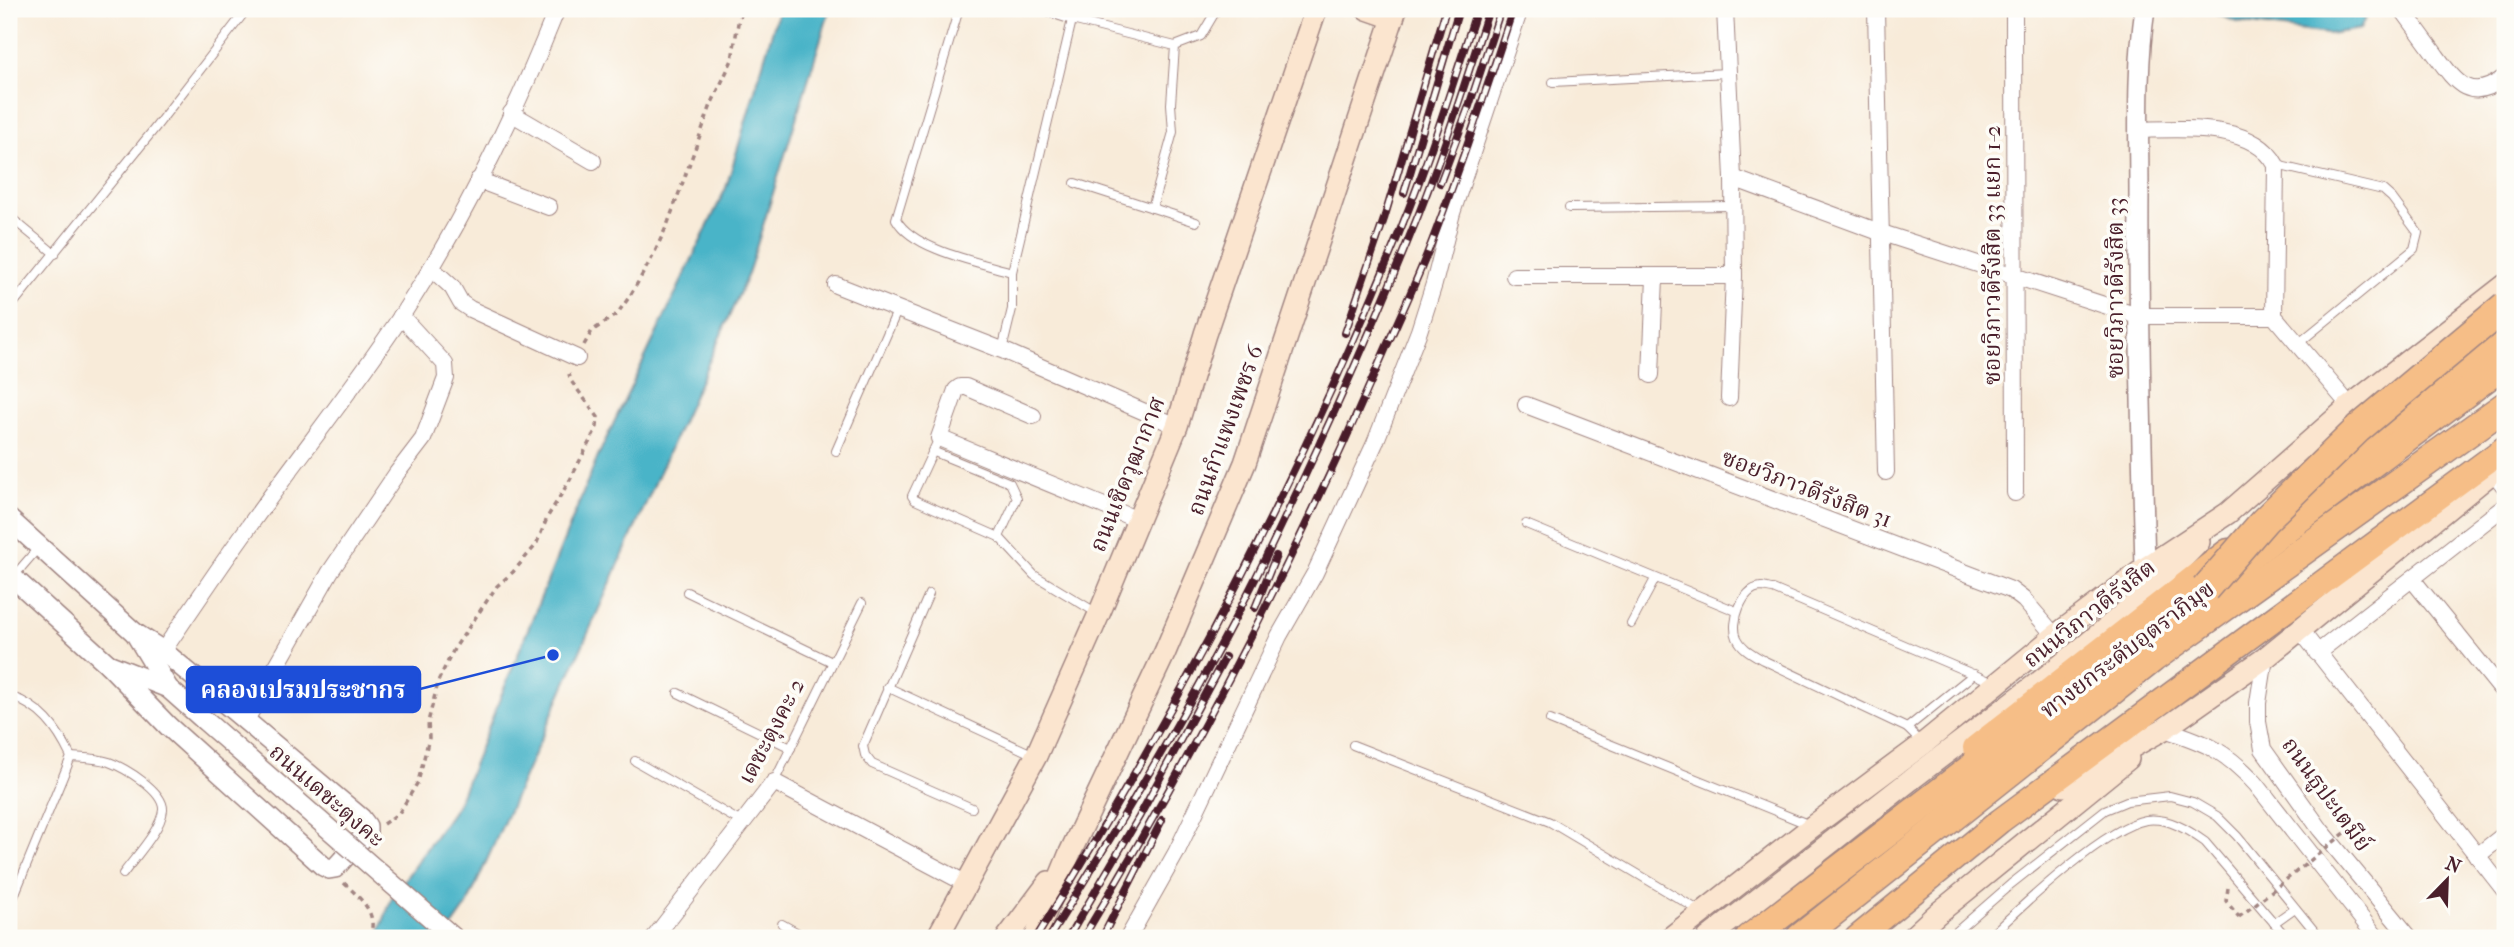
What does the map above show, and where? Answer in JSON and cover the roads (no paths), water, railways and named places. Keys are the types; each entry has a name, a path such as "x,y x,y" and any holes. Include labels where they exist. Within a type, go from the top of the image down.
{"highway":[{"path":"2205,589 2264,521 2358,429 2505,306"},
{"name":"ถนนวิภาวดีรังสิต","path":"1732,938 2202,571 2505,339"},
{"name":"ทางยกระดับอุตราภิมุข","path":"1750,938 2505,363"},
{"name":"ทางยกระดับอุตราภิมุข","path":"1800,938 2153,658 2505,406"},
{"path":"1857,938 2000,821 2505,447"}],"main road":[{"name":"ถนนเชิดวุฒากาศ","path":"937,938 1036,756 1099,614 1177,426 1205,334 1316,9"},
{"path":"1367,9 1394,14"},
{"name":"ถนนกำแพงเพชร 6","path":"1035,938 1069,855 1165,652 1245,463 1394,14"},
{"name":"ถนนวิภาวดีรังสิต","path":"1670,938 1923,744 2055,636 2145,568 2228,513 2350,406 2505,285"},
{"path":"2000,821 2156,734 2301,631 2501,474"},
{"path":"1708,938 1972,736 2141,599 2228,513"},
{"path":"2141,599 2145,568"},
{"path":"1911,938 2114,772 2156,734"},
{"name":"ถนนกำแพงเพชร 6","path":"1007,938 1069,855"}],"street":[{"path":"163,651 245,531 401,316 431,268 533,68 557,9"},
{"path":"1128,938 1176,853 1279,636 1315,573 1375,443 1419,331 1452,213 1520,9"},
{"path":"1725,9 1733,178 1734,276 1729,398"},
{"path":"1876,9 1886,472"},
{"name":"ซอยวิภาวดีรังสิต 33","path":"2145,9 2139,130 2138,316 2145,568"},
{"path":"2402,9 2456,83 2478,90 2495,85 2505,77"},
{"name":"ซอยวิภาวดีรังสิต 33 แยก 1-2","path":"2014,17 2015,493"},
{"path":"511,113 593,161"},
{"path":"2139,130 2205,129 2230,134 2259,145 2270,153 2276,165 2274,316 2350,406"},
{"path":"1733,178 1882,233 2138,316 2274,316"},
{"path":"478,180 549,207"},
{"path":"431,268 452,287 461,303 470,309 578,358"},
{"path":"1514,276 1734,276"},
{"path":"1650,375 1655,277"},
{"path":"836,285 1002,351 1177,426"},
{"path":"246,720 330,572 423,439 446,378 444,364 401,316"},
{"path":"1033,416 966,387 960,387 956,390 935,444 1138,520"},
{"name":"ซอยวิภาวดีรังสิต 31","path":"1526,405 2011,590 2024,600 2055,636"},
{"path":"2317,653 2505,506"},
{"name":"ถนนเดชะตุงคะ","path":"11,525 135,633 168,688 454,938"},
{"name":"ถนนเดชะตุงคะ","path":"10,577 108,664 168,688"},
{"path":"2412,579 2505,694"},
{"path":"2301,631 2505,891"},
{"path":"108,664 168,726 330,869 335,868 367,833 367,826 246,720 163,651 135,633"},
{"name":"ถนนธูปะเตมีย์","path":"2265,658 2258,703 2263,749 2320,829 2410,938"},
{"name":"ถนนธูปะเตมีย์","path":"2156,734 2199,741 2236,761 2378,938"},
{"path":"774,782 967,884"},
{"name":"เดชะตุงคะ 2","path":"654,938 774,782"},
{"path":"2477,856 2505,834"}],"lane":[{"path":"9,309 247,9"},
{"path":"959,9 896,219 902,230 925,244 1012,272"},
{"path":"1038,9 1175,46 1201,36 1217,9"},
{"path":"1002,351 1012,309 1012,272 1072,20"},
{"path":"1152,208 1173,132 1171,104 1175,46"},
{"path":"1553,82 1727,74"},
{"path":"2276,165 2382,190 2392,198 2418,233 2414,249 2299,343"},
{"path":"1075,183 1196,222"},
{"path":"1569,208 1733,206"},
{"path":"9,216 55,254"},
{"path":"836,451 897,311"},
{"path":"999,537 1017,498 1010,483 935,444 912,496 915,500 999,537 1034,575 1099,614"},
{"path":"1526,524 1737,611"},
{"path":"10,577 39,547"},
{"path":"1630,624 1655,579"},
{"path":"1923,744 1907,728 1763,660 1743,647 1735,635 1737,611 1751,591 1761,587 1773,589 1997,684"},
{"path":"687,592 832,662"},
{"path":"929,594 863,746 865,755 872,764 972,808"},
{"name":"เดชะตุงคะ 2","path":"774,782 862,603"},
{"path":"1907,728 1974,674"},
{"path":"887,687 1036,756"},
{"path":"678,693 791,748"},
{"path":"9,696 32,705 52,723 71,757"},
{"path":"1550,720 1813,826"},
{"path":"1353,745 1550,822 1702,913"},
{"path":"71,757 108,762 159,795 163,802 159,824 123,874"},
{"path":"9,908 71,757"},
{"path":"635,761 743,823"},
{"path":"1949,938 2011,884 2105,810 2127,801 2170,796 2193,802 2217,816 2237,836 2320,938"},
{"path":"1988,938 2091,849 2123,828 2147,820 2170,822 2190,831 2205,842 2287,938"},
{"path":"2333,881 2351,867"},
{"path":"2274,923 2295,908"},
{"path":"782,924 807,938"}],"water":[{"path":"779,9 830,9 748,274 466,907 444,938 377,938 392,898 457,805 598,456 726,188"},
{"path":"2202,9 2370,9 2360,29 2328,34 2238,22"}],"railway":[{"path":"1345,333 1384,219 1446,9"},
{"path":"1404,193 1459,9"},
{"path":"1036,938 1186,681 1320,416 1410,205 1477,9"},
{"path":"1049,938 1190,702 1285,518 1358,359 1420,210 1489,9"},
{"path":"1440,183 1501,9"},
{"path":"1083,938 1163,801 1238,661 1342,447 1431,244 1513,9"},
{"path":"1255,608 1276,556"},
{"path":"1068,938 1139,817 1225,657"},
{"path":"1102,938 1162,820"}],"place":[{"name":"คลองเปรมประชากร","path":"553,655"}]}
